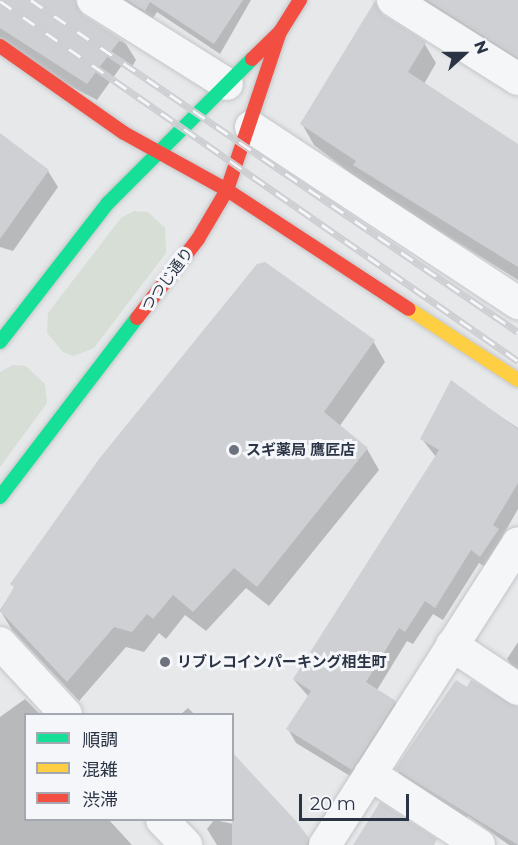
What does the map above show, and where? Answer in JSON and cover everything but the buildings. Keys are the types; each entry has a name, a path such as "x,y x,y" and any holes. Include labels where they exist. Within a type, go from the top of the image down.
{"main road":[{"name":"つつじ通り","path":"0,342 108,203 280,32 300,0"},
{"name":"つつじ通り","path":"0,497 198,239 227,190 251,127 280,32"},
{"path":"0,46 158,153 227,190 518,380"}],"street":[{"path":"93,0 227,84"},
{"path":"393,0 518,79"},
{"path":"251,127 518,303"},
{"path":"325,845 518,543"},
{"path":"0,643 65,713"},
{"path":"452,645 518,688"},
{"path":"370,774 479,845"},
{"path":"164,821 186,845"}],"shaded area":[{"path":"134,211 148,212 165,228 166,253 94,348 73,356 63,352 47,333 48,313 121,218"},
{"path":"13,365 26,366 45,384 47,403 0,467 0,372"}],"railway":[{"path":"31,0 518,332"},
{"path":"0,1 518,361"}],"traffic: fast":[{"path":"0,342 108,203 252,59"},
{"path":"0,497 137,318"}],"traffic: slow":[{"path":"409,309 518,380"}],"traffic: jam":[{"path":"252,59 280,32 300,0"},
{"path":"137,318 198,239 227,190 280,32"},
{"path":"0,46 124,133 227,190 409,309"}],"place":[{"name":"スギ薬局 鷹匠店","path":"234,450"},
{"name":"リブレコインパーキング相生町","path":"165,662"}]}
